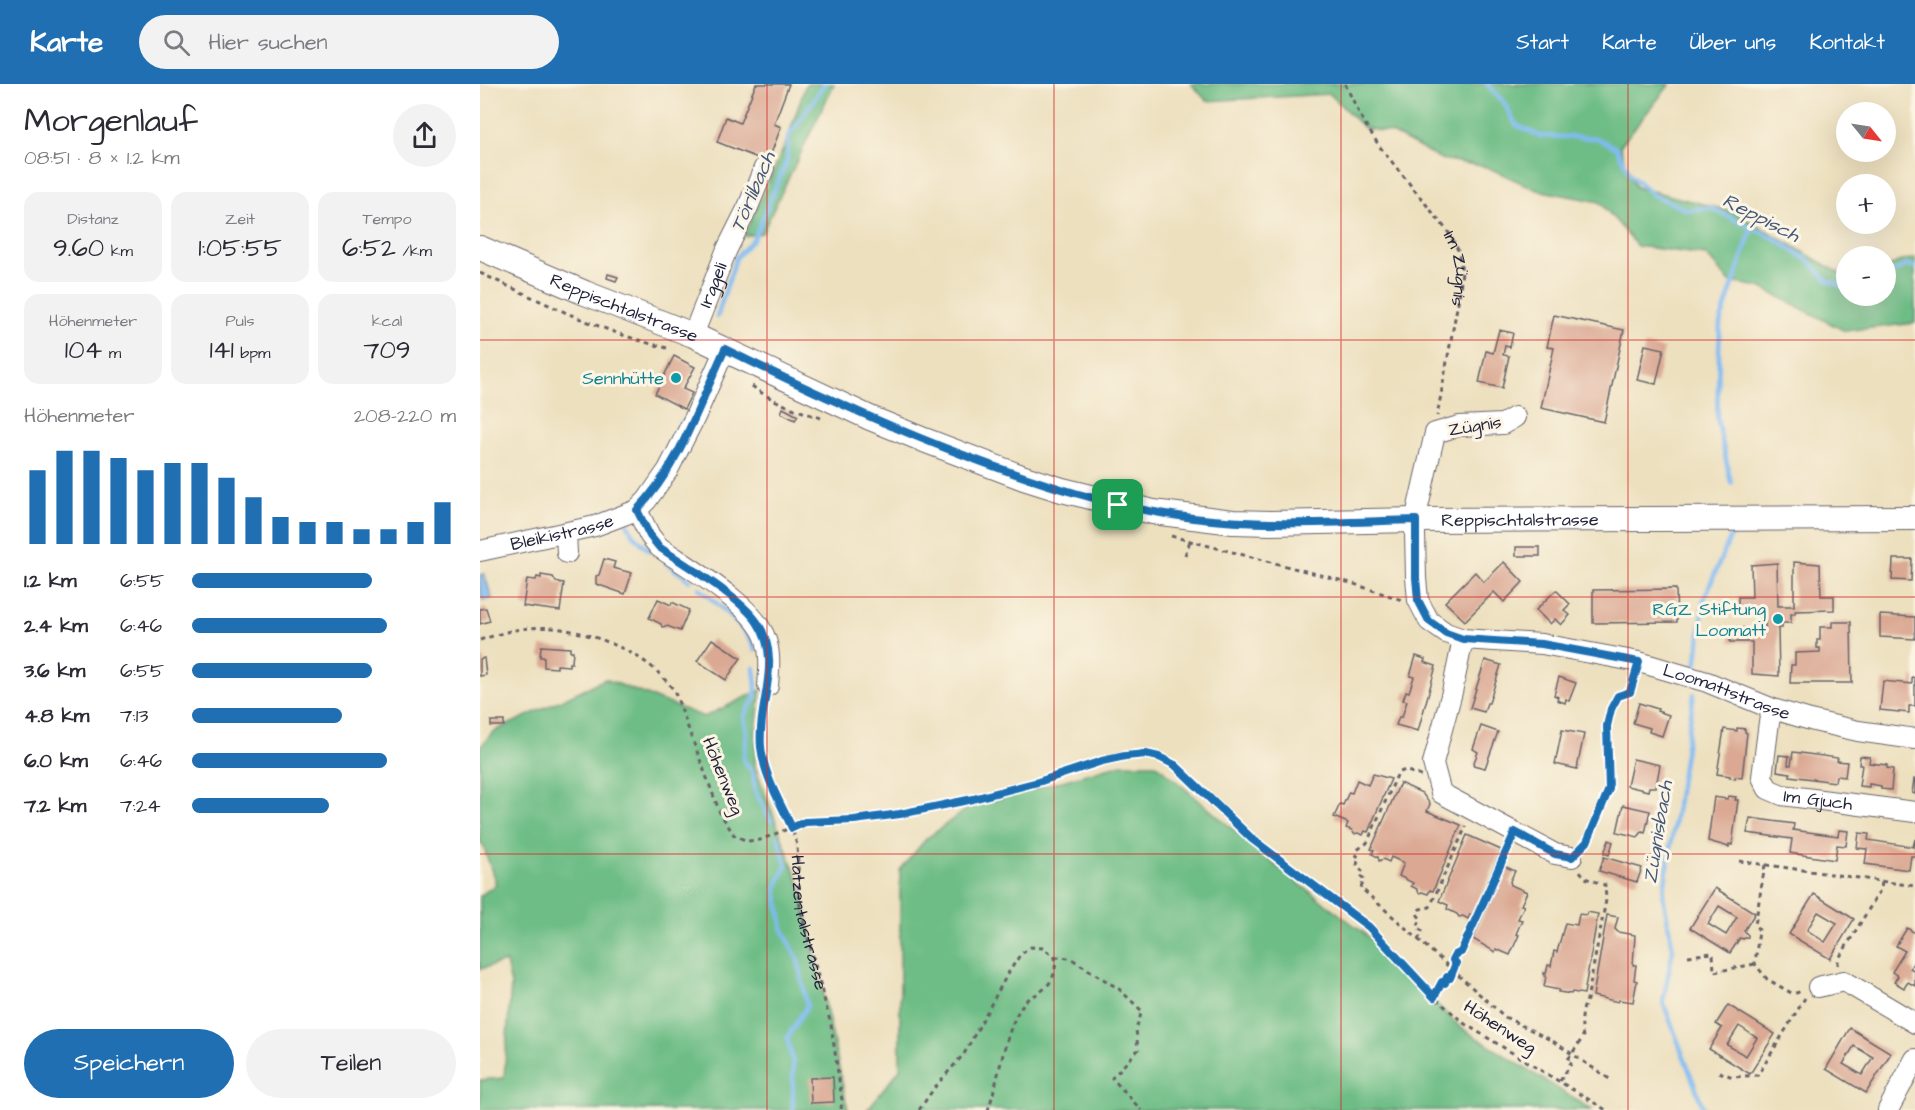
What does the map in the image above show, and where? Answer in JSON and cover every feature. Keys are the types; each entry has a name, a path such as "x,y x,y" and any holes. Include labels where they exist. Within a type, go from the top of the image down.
{"main road":[{"name":"Reppischtalstrasse","path":"480,249 693,335 862,414 924,440 1024,478 1118,505 1233,522 1904,518"}],"street":[{"name":"Irggeli","path":"693,335 727,249 764,168"},
{"name":"Bleikistrasse","path":"480,551 567,543 637,510 668,470 695,417 725,349"},
{"name":"Zügnis","path":"1435,433 1459,426 1503,424 1515,417"},
{"path":"1416,520 1422,484 1435,433"},
{"path":"637,510 650,536 659,547 740,604 756,621 766,638 770,657 768,686"},
{"name":"Loomattstrasse","path":"1416,520 1418,600 1429,621 1446,633 1463,639 1542,644 1639,662 1707,682 1773,709 1814,721 1858,731 1915,739"},
{"path":"1463,639 1433,763 1441,793 1555,854 1572,857"},
{"name":"Im Gjuch","path":"1773,709 1769,722 1762,777 1768,789 1782,795 1915,812"},
{"path":"1818,987 1844,981 1915,1023"},
{"path":"1888,1110 1915,1059"}],"path":[{"name":"Im Zügnis","path":"1345,84 1363,121 1380,147 1449,233 1458,250 1462,271 1460,291 1435,433"},
{"name":"Höhenweg","path":"480,640 529,628 564,628 592,637 646,662 674,690 720,813 734,835 747,841 760,840 805,822 854,820 900,814 962,801 1038,782 1125,756 1146,754 1159,757 1175,765 1252,839 1369,927 1434,997 1465,1024 1606,1110"},
{"path":"1560,1081 1571,1064 1568,1061 1583,1037 1581,1025 1584,1003 1587,1000 1606,900 1605,885 1585,878 1572,857 1587,842 1609,789 1607,726 1611,709 1618,696 1630,692 1639,662"},
{"name":"Hatzentalstrasse","path":"768,686 761,730 761,747 768,776 792,828 799,861 800,907 831,1025 842,1100 841,1110"},
{"path":"1437,779 1416,776 1405,770 1398,773 1367,843 1358,850 1356,855 1359,857 1357,865 1362,871 1360,875 1364,879 1361,888 1505,1017 1551,1040 1611,1080"},
{"path":"1418,940 1422,932 1417,927 1421,918 1417,914 1420,909 1430,907 1473,810"},
{"path":"1434,997 1442,982 1445,983 1447,977 1450,978 1456,963 1453,960 1455,955 1461,952 1515,832"},
{"path":"1739,861 1915,886"},
{"path":"1719,1072 1733,1077 1758,1075 1810,989 1793,994 1767,979 1755,964 1760,930 1755,925 1765,865"},
{"path":"1841,981 1838,960 1881,889 1882,881"},
{"path":"919,1110 935,1087 964,1054 1006,975 1020,955 1031,948 1043,948 1055,957 1070,958 1119,989 1142,1011 1136,1029 1138,1050 1112,1078 1142,1110"},
{"path":"1688,956 1713,952 1714,972 1755,964"},
{"path":"988,1110 1012,1022 1025,1000 1044,990 1052,981 1056,969 1055,957"}],"green space":[{"path":"806,84 834,84 762,233 744,236 786,143"},
{"path":"1191,84 1670,84 1620,146 1628,172 1636,187 1734,212 1836,271 1836,306 1896,306 1896,263 1915,258 1915,323 1845,331 1760,287 1730,282 1706,255 1637,246 1600,202 1537,190 1487,167 1441,159 1392,133 1364,128 1330,94 1207,101"},
{"path":"605,679 704,717 761,690 756,730 755,767 800,885 848,1110 480,1110 480,1080 504,1078 511,985 506,962 480,969 480,896 496,884 480,842 480,747 493,732"},
{"path":"1121,764 1156,764 1281,870 1363,932 1461,1028 1592,1110 867,1110 900,1069 900,870 926,839 968,808"}],"water":[{"path":"484,574 492,598 483,601 480,591 480,575"}],"building":[{"path":"756,84 789,84 774,124 781,127 768,162 717,142 726,117 740,123"},
{"path":"608,274 618,277 616,281 607,278"},
{"path":"1554,315 1624,330 1604,422 1541,408 1554,348 1547,347"},
{"path":"1499,330 1513,333 1510,347 1505,346 1503,355 1509,356 1502,388 1479,383 1486,351 1493,353"},
{"path":"1645,345 1664,349 1656,384 1637,380"},
{"name":"Sennhütte","path":"674,356 695,367 683,389 692,393 684,409 655,394"},
{"path":"783,408 798,416 795,420 781,413"},
{"path":"1516,547 1540,547 1540,556 1516,556"},
{"path":"604,559 615,562 613,568 632,573 625,594 596,584 596,576 599,575"},
{"path":"1893,559 1912,559 1911,581 1892,580"},
{"path":"1504,562 1523,582 1504,602 1494,592 1465,621 1445,602 1475,572 1484,582"},
{"name":"RGZ Stiftung Loomatt","path":"1794,562 1820,564 1821,596 1834,596 1834,610 1795,611 1795,614 1791,614 1791,623 1782,623 1782,628 1778,628 1779,676 1752,674 1752,642 1730,642 1730,628 1765,628 1765,611 1738,611 1738,597 1752,597 1751,565 1777,563 1778,606 1794,606"},
{"path":"541,575 553,577 556,582 564,583 560,611 523,606 527,579 536,580 537,577 541,578"},
{"path":"1676,589 1677,622 1593,623 1593,590"},
{"path":"1556,590 1570,604 1564,610 1570,615 1561,625 1555,619 1550,624 1536,610"},
{"path":"658,599 671,605 672,602 689,610 680,631 667,626 662,627 661,624 649,618"},
{"path":"486,608 490,621 480,624 480,609"},
{"path":"1880,615 1915,617 1915,639 1880,637"},
{"path":"1832,622 1851,622 1852,683 1790,683 1791,665 1795,665 1795,653 1820,652 1820,648 1817,648 1817,640 1820,640 1820,627 1832,627"},
{"path":"712,639 741,658 726,680 697,661"},
{"path":"541,646 570,648 570,651 573,651 572,663 569,663 569,666 557,665 557,668 544,667 544,657 540,657"},
{"path":"1416,656 1436,666 1418,731 1396,725 1399,717 1402,717 1407,701 1403,700 1406,691 1409,692 1414,677 1410,676"},
{"path":"484,658 486,675 480,676 480,659"},
{"path":"1485,660 1501,665 1484,712 1470,708"},
{"path":"1559,677 1576,683 1569,701 1566,699 1565,703 1557,700 1558,697 1554,695"},
{"path":"1912,677 1915,678 1915,706 1909,706 1909,713 1880,710 1883,681 1912,684"},
{"path":"1639,703 1669,715 1662,736 1649,732 1650,728 1633,723"},
{"path":"491,721 504,721 504,726 491,726"},
{"path":"1481,726 1498,732 1485,768 1473,765 1478,752 1473,749"},
{"path":"1737,728 1745,729 1747,733 1742,778 1735,777 1735,779 1717,774 1724,729 1737,731"},
{"path":"1562,730 1584,734 1577,769 1555,764"},
{"path":"1793,752 1838,758 1837,761 1847,762 1845,777 1836,776 1835,782 1790,776 1790,773 1777,771 1779,755 1789,756 1788,765 1791,765"},
{"path":"1860,756 1870,757 1869,763 1887,765 1887,768 1893,769 1891,790 1869,784 1869,787 1859,786 1862,765 1859,765"},
{"path":"1633,759 1660,765 1656,787 1649,787 1648,791 1627,786"},
{"path":"1373,774 1391,779 1368,832 1365,831 1363,835 1354,834 1352,830 1346,828 1348,823 1334,817 1349,792 1352,793 1357,780 1368,785"},
{"path":"1915,779 1915,794 1912,793"},
{"path":"1400,783 1422,793 1430,804 1427,811 1461,825 1433,891 1430,890 1428,894 1419,893 1411,886 1413,883 1399,876 1404,863 1391,857 1389,862 1383,859 1379,861 1378,857 1372,854 1374,850 1371,849"},
{"path":"1728,796 1736,797 1735,800 1738,800 1732,845 1729,844 1729,847 1708,841 1714,797 1727,799"},
{"path":"1623,805 1650,811 1645,833 1642,832 1638,837 1617,832"},
{"path":"1750,818 1794,824 1793,830 1838,836 1839,830 1848,831 1846,846 1837,845 1835,860 1790,853 1792,839 1747,833"},
{"path":"1859,833 1869,834 1868,840 1913,847 1915,839 1915,856 1911,856 1909,870 1865,864 1867,849 1857,848"},
{"path":"1467,835 1501,850 1473,916 1470,915 1468,919 1463,916 1459,917 1447,909 1448,905 1439,901"},
{"path":"1609,840 1613,842 1609,855 1604,853"},
{"path":"1604,857 1642,868 1637,882 1599,871"},
{"path":"1504,866 1515,871 1510,881 1511,885 1527,892 1518,919 1522,920 1516,934 1519,935 1510,955 1496,949 1495,952 1473,939"},
{"path":"1715,888 1755,913 1744,931 1748,937 1740,938 1730,953 1690,928","holes":["1719,906 1737,917 1726,935 1708,924"]},
{"path":"1814,894 1854,919 1830,959 1789,934","holes":["1818,912 1837,923 1825,942 1807,930"]},
{"path":"1587,912 1598,914 1584,994 1558,992 1559,990 1544,987 1546,976 1544,973 1546,974 1548,965 1551,966 1554,951 1557,952 1565,923 1577,925 1579,914 1586,915"},
{"path":"1607,915 1618,917 1615,929 1618,932 1635,935 1633,965 1636,965 1634,980 1637,981 1633,1002 1619,1000 1618,1002 1593,996"},
{"path":"1907,928 1915,933 1915,960 1910,968 1915,971 1915,986 1908,982 1904,988 1894,982 1898,976 1892,972 1905,951 1896,946"},
{"path":"1728,1005 1775,1034 1750,1074 1709,1049 1722,1028 1716,1024","holes":["1739,1026 1757,1038 1746,1056 1727,1045"]},
{"path":"1850,1028 1891,1053 1866,1093 1826,1069","holes":["1854,1046 1873,1057 1862,1075 1843,1064"]},
{"path":"833,1077 834,1102 811,1103 810,1078"}],"waterway":[{"name":"Törlibach","path":"717,317 736,258 754,238 787,161 788,137 825,84"},
{"name":"Reppisch","path":"1487,84 1503,101 1516,125 1540,136 1596,138 1616,148 1631,175 1653,195 1687,210 1711,208 1774,238 1809,261 1828,281 1836,284"},
{"name":"Zügnisbach","path":"1731,483 1717,418 1720,323 1752,228"},
{"name":"Reppisch","path":"1896,270 1907,265 1915,267"},
{"name":"Törlibach","path":"656,471 682,422"},
{"path":"627,523 633,535 650,551"},
{"name":"Zügnisbach","path":"1696,669 1704,599 1732,533"},
{"path":"666,563 690,581"},
{"path":"699,588 739,626 752,642 755,650"},
{"path":"754,668 755,698 744,716 747,735 743,760 753,772 755,791 771,821"},
{"name":"Zügnisbach","path":"1694,694 1663,896 1673,949 1663,1002 1704,1110"},
{"path":"778,837 786,865 776,889 783,930 798,960 807,1006 787,1038 793,1062 793,1110"}],"place":[{"name":"Sennhütte","path":"676,378"},
{"name":"RGZ Stiftung Loomatt","path":"1778,619"}],"route":[{"path":"725,349 813,392 924,440 1024,478 1118,505 1153,512 1233,522 1416,520 1418,600 1429,621 1446,633 1463,639 1542,644 1639,662 1630,692 1618,696 1611,709 1607,726 1609,789 1587,842 1572,857 1555,854 1515,832 1461,952 1455,955 1453,960 1456,963 1450,978 1447,977 1445,983 1442,982 1434,997 1369,927 1252,839 1175,765 1159,757 1146,754 1125,756 973,799 900,814 854,820 805,822 792,828 764,766 761,747 770,657 766,638 756,621 740,604 659,547 650,536 637,510 668,470 695,417 725,349"}]}
